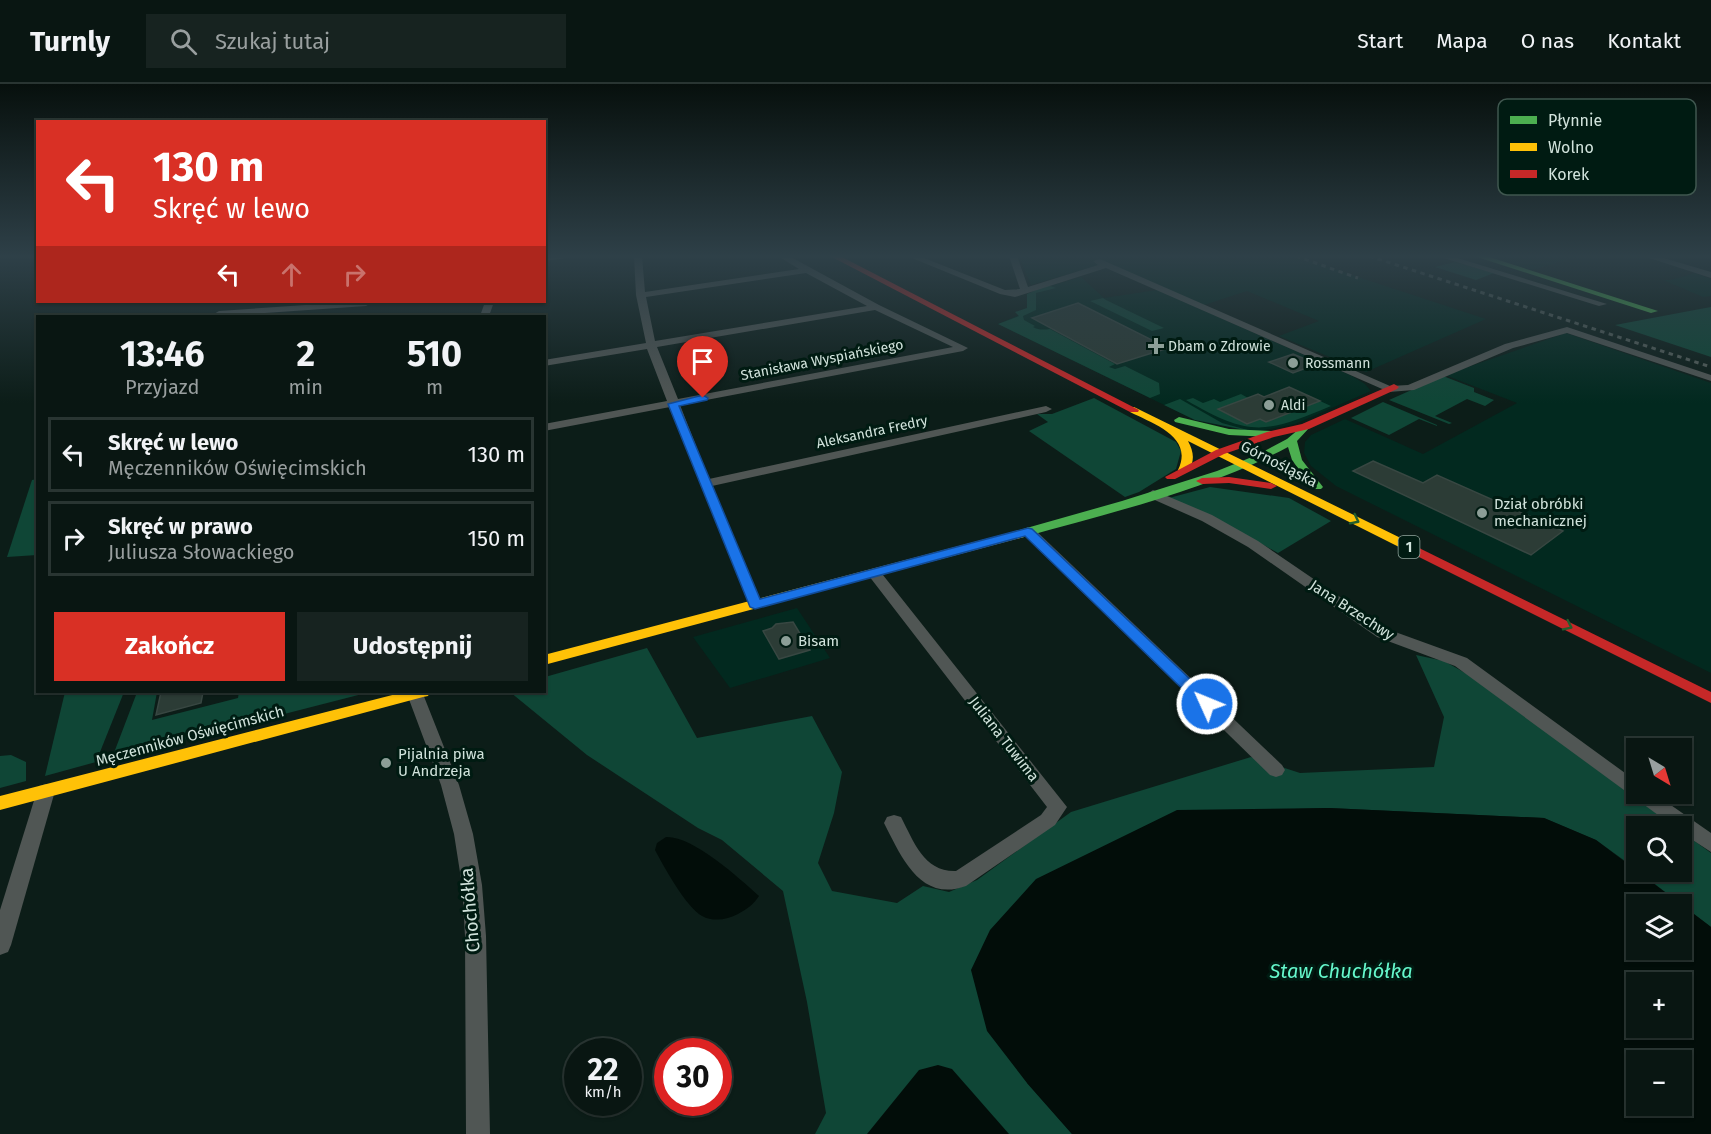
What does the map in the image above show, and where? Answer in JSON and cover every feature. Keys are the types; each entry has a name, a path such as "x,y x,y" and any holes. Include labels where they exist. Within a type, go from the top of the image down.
{"main road":[{"name":"Górnośląska","path":"933,305 1177,425 1257,458 1552,603"},
{"name":"Górnośląska","path":"942,305 1177,425 1244,465 1711,698"},
{"path":"1635,305 1654,311"},
{"path":"1153,494 1163,482 1220,452 1271,434 1305,427 1392,388"},
{"path":"1177,425 1229,432 1271,434"},
{"path":"1177,425 1189,453 1189,463 1184,470"},
{"path":"546,659 874,573 1153,494 1179,489 1244,465 1292,440 1303,432 1305,427"},
{"path":"1292,440 1291,449 1297,462 1317,487"},
{"path":"1202,481 1252,482 1302,494"},
{"name":"Męczenników Oświęcimskich","path":"0,803 419,693"}],"street":[{"path":"219,314 330,305"},
{"path":"643,305 651,345 673,404 755,604"},
{"path":"872,305 876,307"},
{"path":"1199,305 1392,388 1410,388 1509,346 1567,330 1711,378"},
{"path":"546,363 876,307"},
{"name":"Stanisława Wyspiańskiego","path":"546,428 963,348 876,307"},
{"name":"Aleksandra Fredry","path":"705,484 1046,409"},
{"name":"Jana Brzechwy","path":"1153,494 1207,518 1253,544 1382,633 1461,662 1626,783"},
{"path":"1028,531 1276,770"},
{"name":"Juliana Tuwima","path":"874,573 1058,807 1048,820 959,880 948,881 925,875 918,867 894,823"},
{"name":"Chochółka","path":"419,693 455,805 472,889 476,934 478,1134"},
{"path":"0,945 46,791"},
{"path":"1656,804 1711,844"}],"shaded area":[{"path":"1027,305 1036,305 1036,310 1023,316 1024,320 1035,326 1033,327 1043,330 1050,329 1115,364 1109,367 1115,369 1125,366 1159,383 1160,394 1150,398 998,324 1019,316 1015,312 1027,308"},
{"path":"1033,305 1191,305 1352,376 1371,391 1295,424 1255,432 1195,420 998,324 1033,309"},
{"path":"1098,305 1116,305 1164,328 1152,331"},
{"path":"1281,305 1443,305 1486,319 1366,372 1279,336 1319,321"},
{"path":"1711,307 1711,357 1615,325 1700,309"},
{"path":"1566,333 1711,383 1711,673 1336,486 1311,466 1304,453 1305,442 1311,435 1345,419 1423,454 1517,403 1445,375"},
{"path":"1443,376 1474,388 1474,392 1494,400 1485,406 1467,399 1435,416 1452,423 1449,424 1389,400"},
{"path":"1241,394 1248,398 1218,409 1247,424 1260,419 1266,422 1320,401 1331,406 1289,422 1257,427 1242,426 1226,420 1186,400 1193,398 1203,403 1214,399 1220,402"},
{"path":"1094,398 1176,442 1181,451 1176,469 1139,492 1125,497 1029,431 1048,422 1037,414 1052,414"},
{"path":"1180,399 1222,423 1255,432 1195,420 1164,405"},
{"path":"1383,402 1437,426 1419,419 1389,435 1351,418"},
{"path":"36,479 36,555 7,557 32,480"},
{"path":"1210,487 1289,498 1331,521 1278,553 1231,527 1169,498"},
{"path":"797,608 830,658 730,688 693,637"},
{"path":"647,648 697,738 812,716 842,772 834,813 818,863 832,891 897,903 923,886 949,892 977,880 1071,812 1251,757 1300,773 1434,767 1444,717 1416,655 1444,661 1467,674 1626,791 1626,804 1644,804 1660,816 1626,816 1626,862 1596,840 1544,818 1329,808 1264,810 1027,1083 1072,1134 815,1134 826,1113 807,1002 783,891 722,840 698,828 587,755 511,693 546,693 546,677"},
{"path":"65,693 124,693 96,762 45,776"},
{"path":"157,693 152,720 238,698 239,693 366,693 112,758 136,695"},
{"path":"11,755 26,762 26,781 0,788 0,756"},
{"path":"1692,839 1711,853 1711,927 1692,912 1692,894 1668,894 1652,882 1692,882"}],"water":[{"name":"Staw Chuchółka","path":"1329,808 1544,818 1596,840 1626,863 1626,882 1652,882 1668,894 1626,894 1626,960 1692,960 1692,913 1711,927 1711,1134 1072,1134 1027,1083 987,1031 971,970 990,930 1036,879 1177,810"},
{"path":"666,837 677,838 702,850 759,896 747,908 729,918 715,920 702,916 682,896 655,850 657,843"},
{"path":"938,1065 952,1069 1009,1134 867,1134 919,1070"}],"building":[{"path":"1072,305 1082,305 1168,348 1117,364 1032,318"},
{"name":"Rossmann","path":"1293,354 1317,364 1293,373 1269,362"},
{"name":"Aldi","path":"1289,387 1320,401 1266,422 1260,419 1247,424 1218,409 1258,394 1264,397"},
{"name":"Dział obróbki mechanicznej","path":"1373,461 1423,483 1437,475 1563,531 1531,555 1353,471"},
{"name":"Bisam","path":"793,622 810,650 779,659 763,631 776,624"},
{"path":"161,693 203,693 201,703 156,715"}],"railway":[{"path":"1520,305 1711,367"}],"traffic: fast":[{"path":"1635,305 1654,311"},
{"path":"1179,420 1229,432 1271,434"},
{"path":"1020,534 1126,504 1221,473 1261,457 1291,441 1305,427"},
{"path":"1292,440 1297,460 1317,487"}],"traffic: slow":[{"path":"1134,410 1415,550"},
{"path":"1174,430 1188,454 1184,470"},
{"path":"546,659 1020,534"},
{"path":"0,803 419,693"}],"traffic: jam":[{"path":"929,305 1134,410"},
{"path":"1171,477 1220,452 1271,434 1305,427 1394,387"},
{"path":"1202,481 1229,480 1271,486"},
{"path":"1415,550 1711,698"}],"place":[{"name":"Dbam o Zdrowie","path":"1156,346"},
{"name":"Rossmann","path":"1293,363"},
{"name":"Aldi","path":"1269,405"},
{"name":"Dział obróbki mechanicznej","path":"1482,513"},
{"name":"Bisam","path":"786,641"},
{"name":"Pijalnia piwa U Andrzeja","path":"386,763"}],"route":[{"path":"703,398 673,404 755,604 1028,531 1207,704"}]}
